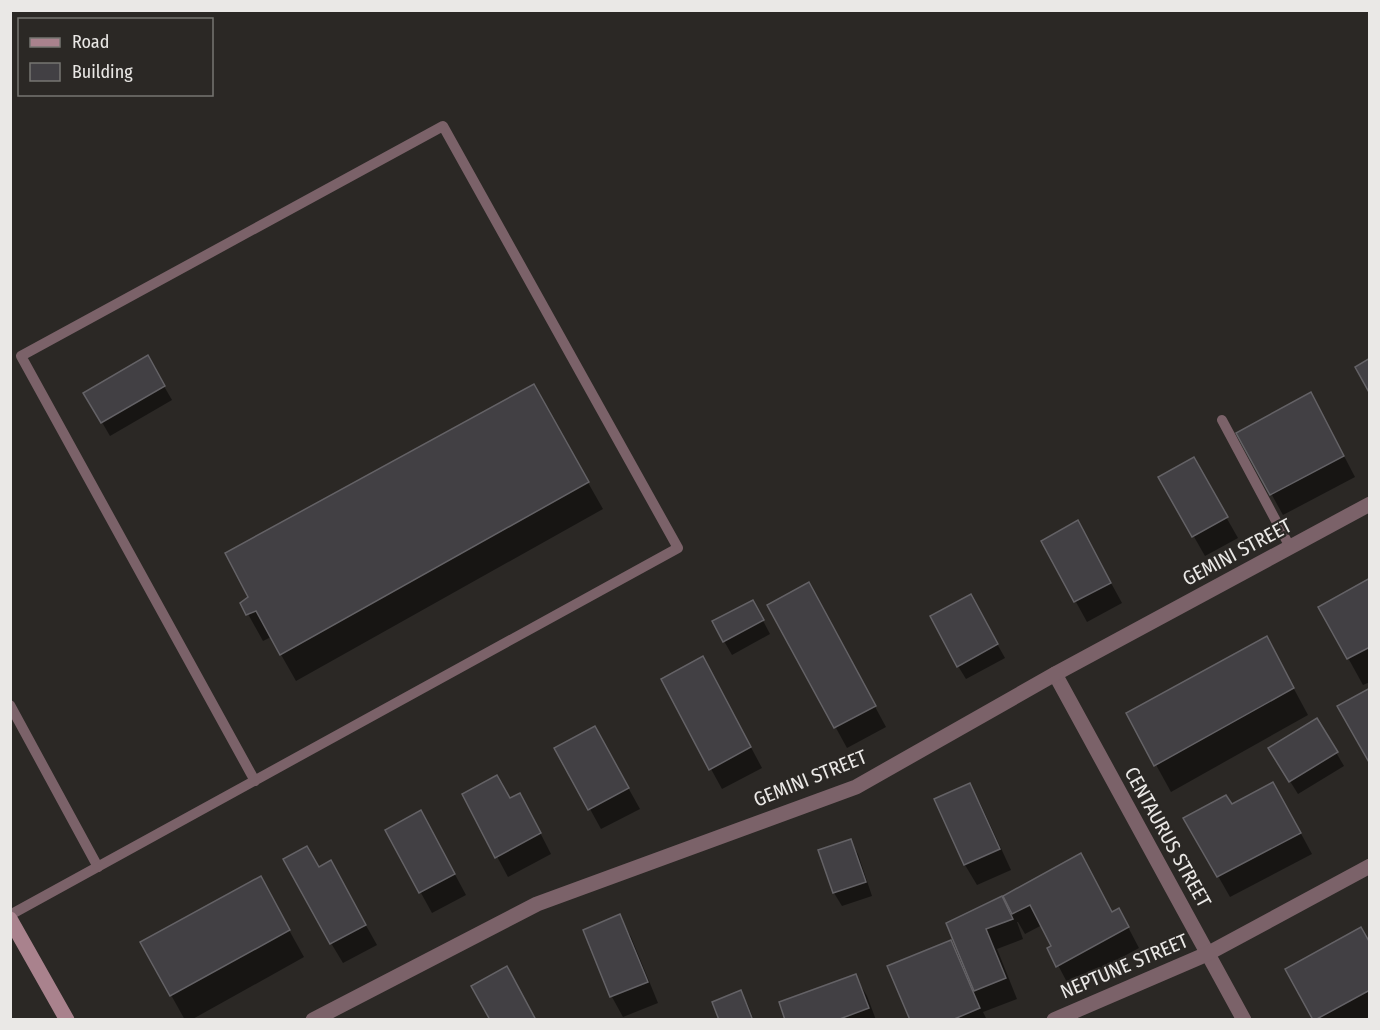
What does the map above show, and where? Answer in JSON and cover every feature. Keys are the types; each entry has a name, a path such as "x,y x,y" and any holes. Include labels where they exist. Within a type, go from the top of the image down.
{"street":[{"name":"GEMINI STREET","path":"313,1020 537,904 856,787 1055,674 1370,504"},
{"name":"CENTAURUS STREET","path":"1055,674 1244,1020"},
{"name":"NEPTUNE STREET","path":"1054,1020 1207,954 1370,866"},
{"path":"10,917 67,1020"}],"lane":[{"path":"10,917 678,548 444,126 21,356 255,781"},
{"path":"1222,420 1290,547"},
{"path":"10,705 98,867"}],"building":[{"path":"148,355 165,386 101,423 83,393"},
{"path":"1370,358 1370,394 1355,367"},
{"path":"534,384 589,482 280,655 256,611 246,615 240,603 248,597 225,553"},
{"path":"1311,392 1344,456 1270,495 1236,433"},
{"path":"1194,457 1228,517 1192,537 1158,477"},
{"path":"1078,520 1111,583 1074,602 1041,541"},
{"path":"1370,578 1370,647 1347,659 1318,607"},
{"path":"809,582 876,706 834,728 767,605"},
{"path":"971,594 998,644 957,667 930,616"},
{"path":"753,600 764,620 723,642 712,621"},
{"path":"1267,636 1294,688 1154,766 1126,713"},
{"path":"703,656 751,747 709,770 661,679"},
{"path":"1370,688 1370,764 1337,706"},
{"path":"1317,718 1338,752 1289,782 1268,748"},
{"path":"595,726 629,788 588,810 554,748"},
{"path":"497,775 510,798 520,793 541,833 495,858 462,794"},
{"path":"1273,782 1301,833 1217,877 1183,818 1226,795 1232,804"},
{"path":"970,783 1000,849 964,865 934,799"},
{"path":"421,810 455,874 419,893 385,830"},
{"path":"851,839 866,882 833,893 818,850"},
{"path":"307,846 319,867 331,860 366,925 330,944 283,859"},
{"path":"1081,853 1112,912 1119,908 1129,927 1056,967 1047,948 1051,946 1030,905 1012,914 1003,896"},
{"path":"261,876 290,930 170,996 140,942"},
{"path":"1002,896 1013,919 986,929 1006,978 974,991 946,923"},
{"path":"620,914 648,982 610,997 583,930"},
{"path":"1361,927 1370,943 1370,990 1313,1020 1285,969"},
{"path":"951,940 980,1008 952,1020 910,1020 887,966"},
{"path":"507,966 536,1020 490,1020 471,986"},
{"path":"856,974 869,1008 837,1020 785,1020 779,1002"},
{"path":"741,990 752,1018 719,1020 712,1002"}]}
